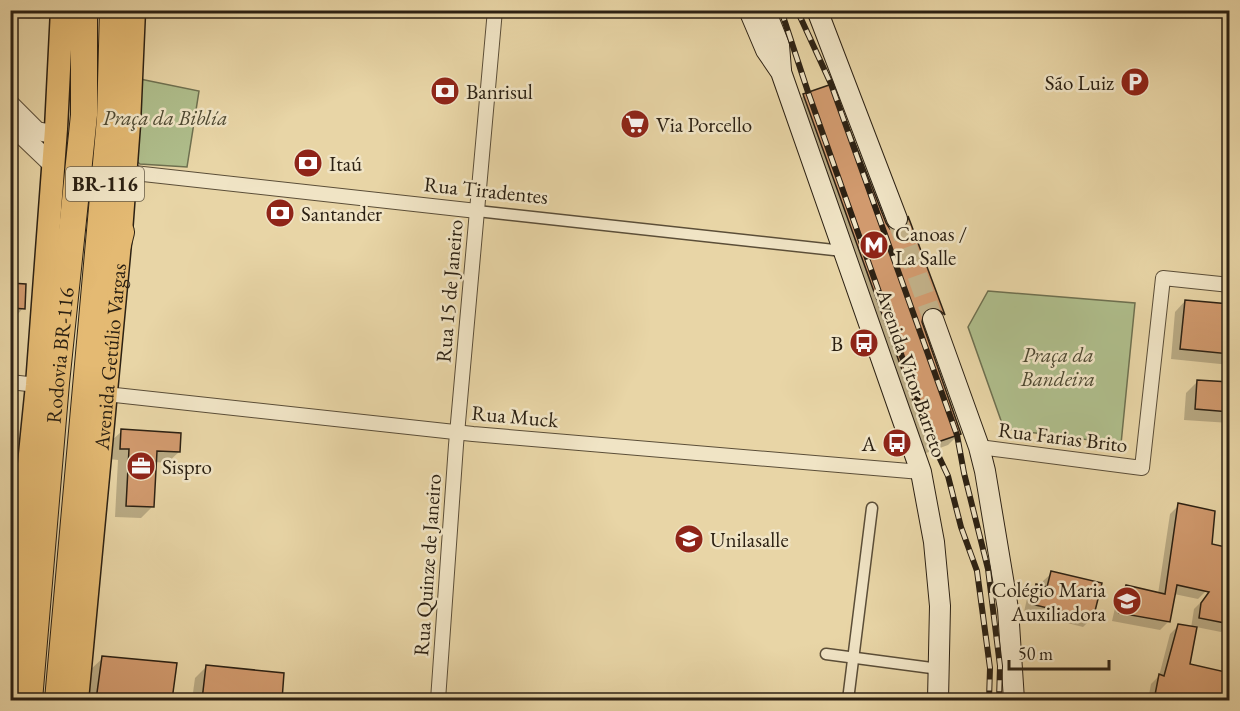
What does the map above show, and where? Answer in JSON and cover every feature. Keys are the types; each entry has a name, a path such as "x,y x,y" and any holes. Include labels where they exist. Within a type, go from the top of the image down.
{"highway":[{"name":"Rodovia BR-116","path":"29,700 56,383 84,115 84,10"},
{"name":"Rodovia BR-116","path":"58,700 110,119 113,10"},
{"name":"BR-116","path":"29,468 39,454 42,441 71,133 76,121 84,115"},
{"name":"BR-116","path":"90,356 121,232"},
{"path":"10,658 24,700"}],"main road":[{"path":"10,652 37,386 54,166 62,10"},
{"name":"Avenida Getúlio Vargas","path":"77,700 121,232 134,10"},
{"path":"749,10 766,50 781,72"},
{"path":"765,10 779,45 781,72"},
{"path":"817,10 897,219"},
{"name":"Avenida Vitor Barreto","path":"781,72 921,472 934,542 940,606 938,700"},
{"path":"933,319 980,447 995,523 1008,609 1014,700"}],"street":[{"name":"Rua 15 de Janeiro","path":"458,432 495,10"},
{"path":"10,105 37,131 47,133 56,129"},
{"path":"10,124 54,166"},
{"name":"Rua Tiradentes","path":"125,172 843,251"},
{"name":"Rua Farias Brito","path":"980,447 1142,468 1163,278 1230,285"},
{"path":"10,382 37,386"},
{"name":"Rua Muck","path":"106,394 458,432 921,472"},
{"name":"Rua Quinze de Janeiro","path":"438,700 458,432"},
{"path":"848,700 872,508"},
{"path":"826,654 939,669"}],"green space":[{"name":"Praça da Biblía","path":"140,79 199,91 187,167 140,164 133,158"},
{"name":"Praça da Bandeira","path":"988,291 1135,303 1121,444 1004,429 968,327"}],"building":[{"path":"832,84 886,223 890,229 901,230 907,226 908,216 945,315 936,307 930,308 924,312 922,322 961,434 929,445 803,94"},
{"path":"10,283 26,284 25,309 12,308 13,294 10,294"},
{"path":"1185,300 1230,304 1230,354 1180,349"},
{"path":"1197,380 1230,382 1230,412 1195,409"},
{"path":"121,429 181,433 180,452 157,451 154,507 126,506 129,449 120,449"},
{"path":"1178,503 1215,511 1212,544 1230,548 1230,624 1199,618 1201,603 1209,592 1177,585 1170,622 1119,613 1126,585 1165,594"},
{"path":"1051,571 1102,583 1093,619 1031,604 1036,584 1047,587"},
{"path":"1178,624 1197,627 1190,664 1230,673 1230,700 1183,695 1182,700 1154,700 1159,674 1164,676"},
{"path":"102,656 177,663 172,700 96,700"},
{"path":"206,665 284,673 282,700 202,700"}],"tunnel":[{"path":"897,219 933,319"}],"railway":[{"path":"781,10 933,444 948,476 961,527 977,571 990,668 989,700"},
{"path":"797,10 831,84 957,435 988,569 1000,666 999,700"}],"place":[{"name":"São Luiz","path":"1135,82"},
{"name":"Banrisul","path":"445,91"},
{"name":"Via Porcello","path":"635,124"},
{"name":"Itaú","path":"308,163"},
{"name":"Santander","path":"280,213"},
{"name":"Canoas / La Salle","path":"874,245"},
{"name":"B","path":"864,343"},
{"name":"A","path":"897,443"},
{"name":"Sispro","path":"141,466"},
{"name":"Unilasalle","path":"689,539"},
{"name":"Colégio Maria Auxiliadora","path":"1127,601"}]}
